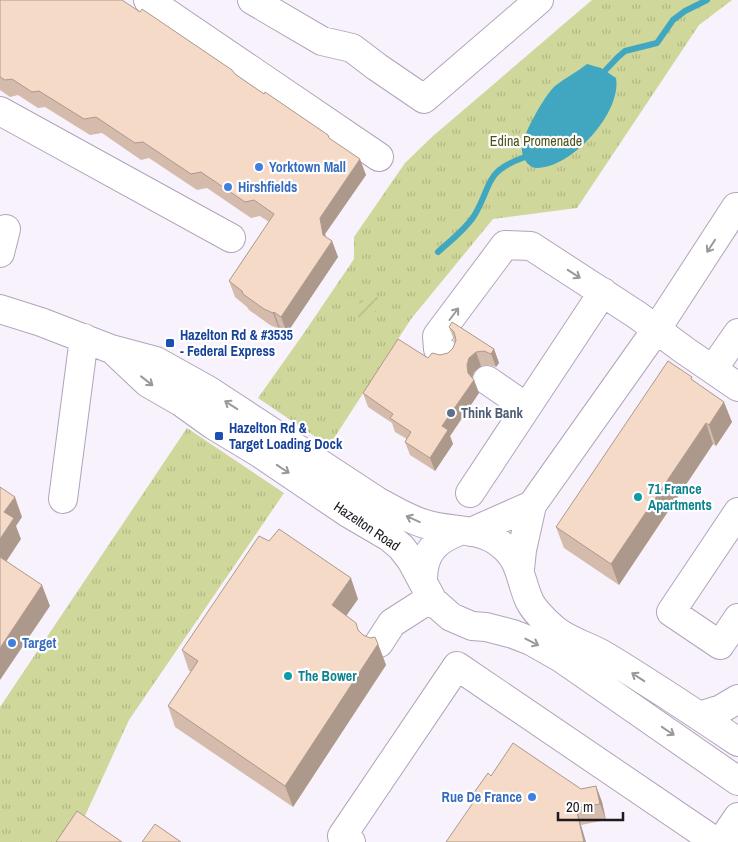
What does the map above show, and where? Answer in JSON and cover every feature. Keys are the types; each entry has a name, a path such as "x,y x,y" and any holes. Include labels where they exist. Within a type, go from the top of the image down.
{"street":[{"path":"148,0 379,157"},
{"path":"252,0 322,41 352,48 377,68 424,99 539,0"},
{"path":"0,111 231,238"},
{"path":"351,842 342,836 457,666 479,626 500,622 512,610 519,595 522,550 532,505 656,330 736,207 738,207"},
{"path":"445,353 438,349 437,336 505,245 531,246 637,315 738,387"},
{"path":"470,494 603,292"},
{"name":"Hazelton Road","path":"0,310 41,322 111,349 156,361 208,390 377,501 400,514 424,524 466,532 497,541 515,558 530,602 555,630 569,639 605,655 738,742"},
{"path":"713,369 738,333"},
{"path":"63,499 84,338"},
{"name":"Hazelton Road","path":"111,349 148,383 261,454 348,513 389,537 406,554 439,608 451,617 513,634 531,641 561,658 738,781"},
{"path":"487,380 526,408"},
{"path":"379,643 392,623 427,589 423,568 432,549 438,542 447,536 466,532 532,505"},
{"path":"738,512 671,612 720,644 738,618"},
{"path":"457,666 716,842"},
{"path":"699,716 738,699"},
{"path":"721,842 738,817"}],"green space":[{"name":"Edina Promenade","path":"592,0 732,0 699,25 577,208 493,219 411,319 329,446 258,398 354,259 354,237 405,163 433,136"},
{"path":"370,294 376,294 378,299 374,301 376,312 365,314 365,317 359,319 357,313 361,312 359,301 371,298"},
{"path":"187,428 284,493 129,720 84,818 68,842 0,842 0,707"}],"water":[{"path":"587,64 601,68 616,78 616,92 603,121 592,136 565,159 551,166 532,167 525,160 522,150 525,135 534,116 555,86"}],"building":[{"name":"Yorktown Mall","path":"0,0 122,0 140,12 142,9 264,94 265,92 328,135 329,138 360,159 320,218 323,235 332,241 281,317 274,312 264,309 229,281 274,214 254,200 245,202 201,172 191,174 143,142 135,143 96,117 84,119 39,91 32,92 12,79 5,80 0,77"},
{"path":"452,322 494,349 491,354 484,351 476,352 469,358 467,365 468,373 474,380 442,426 448,430 430,458 405,442 411,432 390,418 393,414 363,393 398,339 428,358 432,353 440,355 448,353 453,348 456,340 454,332 449,327"},
{"name":"71 France Apartments","path":"668,361 724,402 709,425 706,423 611,564 556,527"},
{"path":"0,487 15,497 4,512 14,518 0,539"},
{"name":"The Bower","path":"279,529 351,578 332,605 356,623 358,630 363,635 370,638 375,637 378,644 285,786 168,706 198,661 182,650 259,536 269,541"},
{"path":"0,557 42,585 0,648"},
{"name":"Rue De France","path":"513,743 581,789 596,786 600,804 576,808 584,842 446,842 477,797 473,794 488,773 491,776"},
{"path":"77,811 122,842 56,842"},
{"path":"155,824 181,842 142,842"}],"waterway":[{"path":"600,76 625,51 657,43 673,20 685,11 707,0"},
{"path":"438,252 462,231 474,216 495,174 529,153"}],"place":[{"name":"Yorktown Mall","path":"259,167"},
{"name":"Hirshfields","path":"228,187"},
{"name":"Hazelton Rd & #3535 - Federal Express","path":"170,343"},
{"name":"Think Bank","path":"451,413"},
{"name":"Hazelton Rd & Target Loading Dock","path":"219,436"},
{"name":"71 France Apartments","path":"638,497"},
{"name":"Target","path":"12,643"},
{"name":"The Bower","path":"288,676"},
{"name":"Rue De France","path":"532,797"}]}
